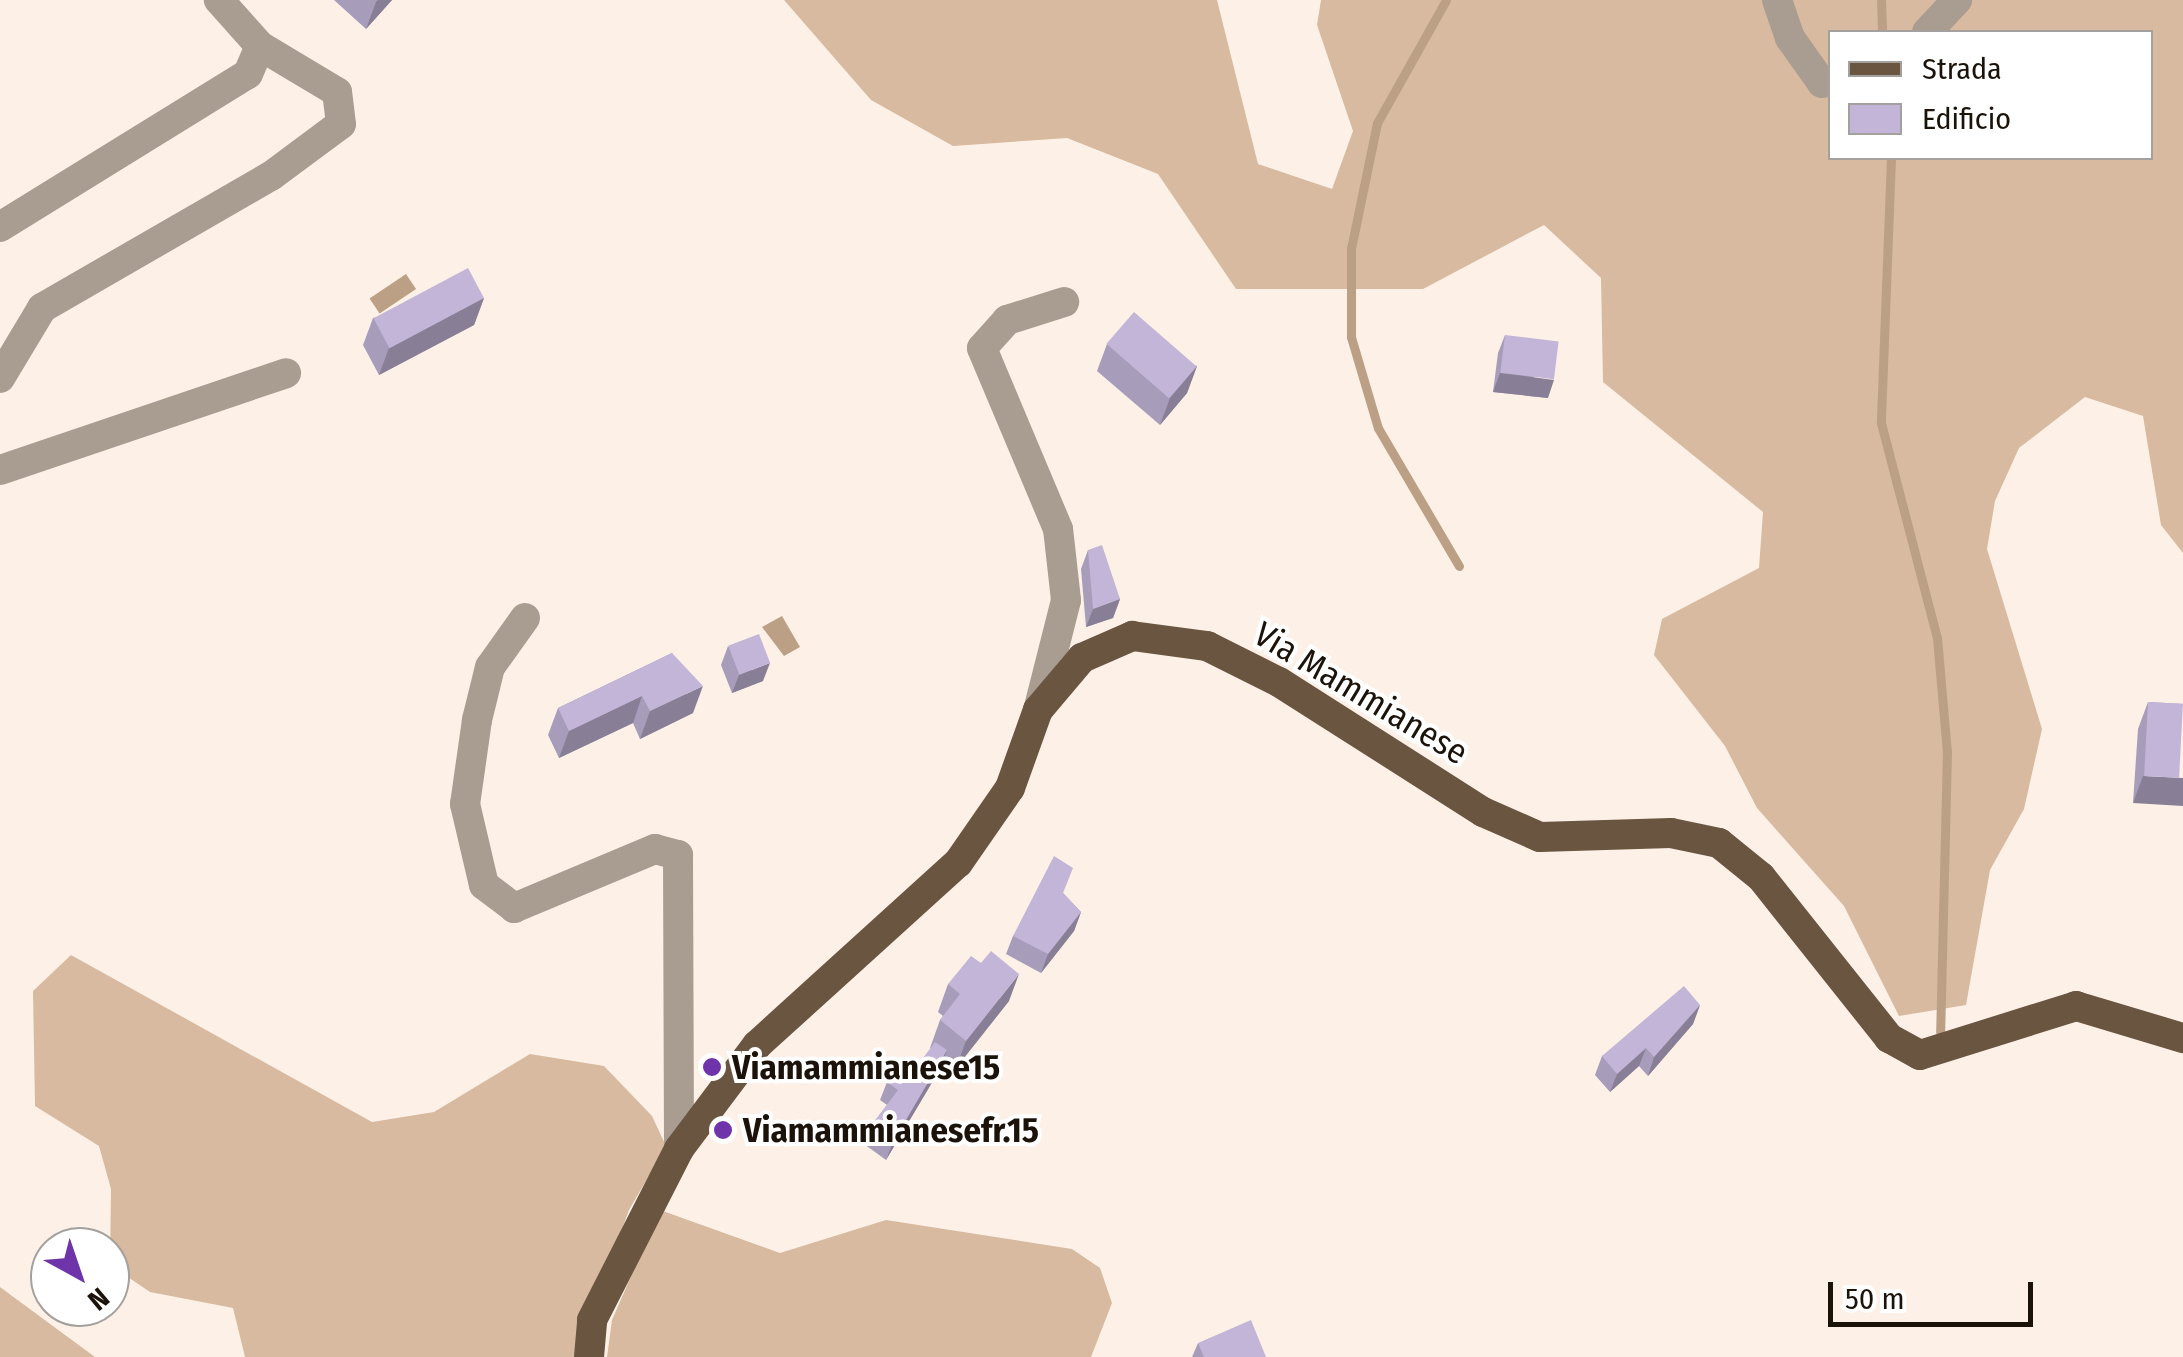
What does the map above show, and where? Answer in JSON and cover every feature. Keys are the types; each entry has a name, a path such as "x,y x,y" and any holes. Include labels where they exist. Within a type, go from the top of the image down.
{"main road":[{"name":"Via Mammianese","path":"590,1357 592,1320 678,1149 757,1045 958,864 1010,788 1038,710 1082,658 1132,636 1207,646 1540,836 1670,833 1719,842 1760,877 1890,1038 1920,1055 2076,1006 2183,1038"}],"street":[{"path":"0,378 42,308 271,176 341,124 338,92 260,46 218,0"},
{"path":"1777,0 1790,38 1822,84 1828,82"},
{"path":"1929,30 1957,0"},
{"path":"0,227 227,92 258,61 260,46"},
{"path":"1038,710 1066,600 1058,529 982,348 1007,320 1064,302"},
{"path":"0,470 286,373"},
{"path":"525,618 490,667 477,720 466,804 480,869 498,901 514,908 655,849 678,855 678,1149"}],"shaded area":[{"path":"784,0 1217,0 1258,164 1332,189 1353,131 1317,25 1321,0 2183,0 2183,553 2161,525 2143,416 2085,397 2019,448 1995,501 1987,549 2042,729 2024,809 1990,870 1966,1005 1899,1016 1844,906 1757,808 1725,746 1654,655 1662,619 1759,568 1763,512 1603,382 1601,278 1544,225 1423,289 1236,289 1158,174 1067,138 953,146 871,100"},
{"path":"406,274 416,289 380,314 370,299"},
{"path":"782,616 800,647 784,656 762,627"},
{"path":"71,955 372,1122 434,1112 530,1054 604,1066 652,1116 666,1146 629,1210 575,1357 245,1357 233,1308 150,1292 130,1278 130,1227 110,1227 111,1189 99,1146 35,1106 33,991"},
{"path":"660,1210 780,1253 886,1220 1072,1249 1100,1268 1112,1303 1091,1357 607,1357 612,1320"},
{"path":"0,1287 30,1309 30,1327 54,1327 95,1357 0,1357"}],"building":[{"path":"468,268 484,298 389,348 374,318"},
{"path":"1134,312 1197,366 1169,398 1106,344"},
{"path":"1505,335 1559,342 1554,379 1500,373"},
{"path":"1102,545 1120,599 1093,609 1088,550"},
{"path":"759,634 770,663 739,675 728,646"},
{"path":"672,653 703,686 650,711 642,696 569,731 558,708"},
{"path":"2148,702 2183,704 2179,778 2144,776"},
{"path":"1054,856 1073,868 1063,893 1081,912 1048,954 1013,936"},
{"path":"991,951 1019,974 966,1041 940,1020 960,994 948,984 971,956 981,963"},
{"path":"1684,986 1700,1005 1654,1057 1646,1048 1617,1074 1602,1056"},
{"path":"935,1042 947,1050 893,1142 871,1126 898,1090 887,1082 902,1064 913,1072"},
{"path":"1251,1320 1266,1357 1204,1357 1198,1343"}],"waterway":[{"path":"1446,0 1377,123 1351,248 1351,337 1378,428 1459,566"},
{"path":"1881,0 1882,30"},
{"path":"1891,160 1881,423 1937,638 1947,752 1940,1032"}],"place":[{"name":"Viamammianese15","path":"712,1067"},
{"name":"Viamammianesefr.15","path":"723,1130"}]}
